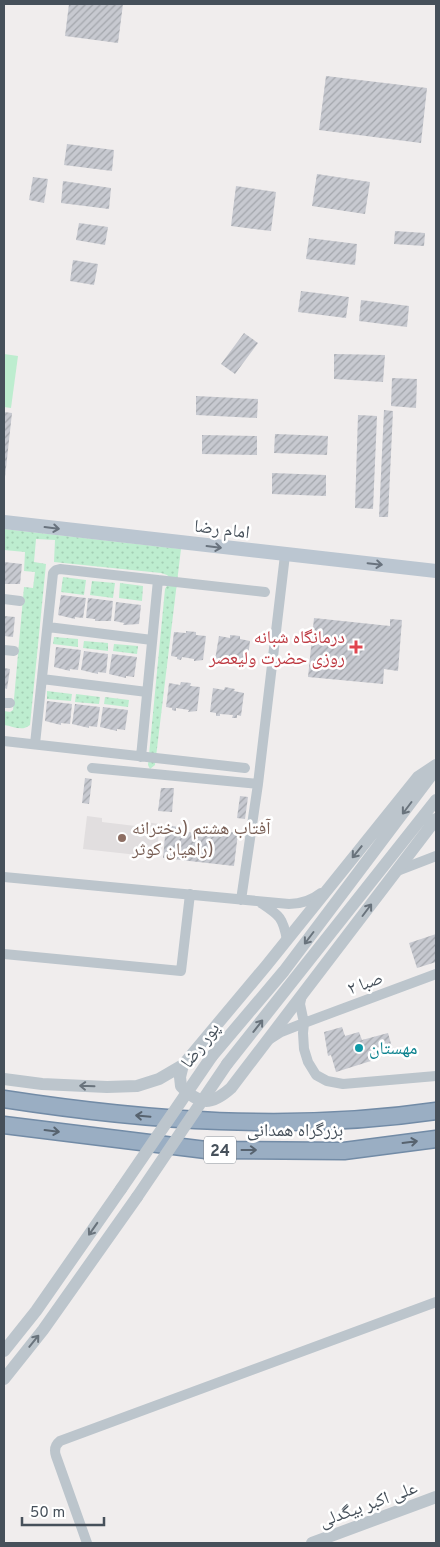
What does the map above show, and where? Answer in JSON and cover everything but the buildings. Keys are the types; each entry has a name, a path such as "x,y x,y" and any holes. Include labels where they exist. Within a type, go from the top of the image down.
{"highway":[{"name":"بزرگراه همدانی","path":"4,1099 77,1110 206,1122 311,1123 402,1116 436,1111"},
{"name":"بزرگراه همدانی","path":"4,1125 206,1150 344,1151 436,1139"}],"main road":[{"name":"امام رضا","path":"4,522 285,555 436,570"}],"street":[{"path":"242,900 258,784 285,555"},
{"path":"35,744 53,573 56,570 265,592"},
{"path":"141,757 158,580"},
{"path":"4,599 20,601"},
{"path":"48,627 152,640"},
{"path":"42,679 147,692"},
{"path":"4,741 245,768"},
{"path":"436,765 418,777 184,1065 180,1077 180,1086 191,1097 209,1102 221,1097 231,1088 436,819"},
{"path":"92,768 258,784"},
{"name":"پور رضا","path":"4,1351 36,1311 212,1056 284,970 436,769"},
{"name":"پور رضا","path":"4,1378 43,1330 137,1197 227,1064 436,800"},
{"path":"397,870 436,856"},
{"path":"4,877 260,902 300,904 312,900 328,889"},
{"path":"4,954 181,971 190,894"},
{"path":"260,902 278,915 284,926 287,940"},
{"name":"صبا ۲","path":"266,1042 281,1032 436,974"},
{"path":"302,995 300,1004 304,1023 302,1034 304,1049 308,1062 316,1075 327,1081 343,1084 436,1076"},
{"path":"4,1079 42,1084 136,1086 159,1079 184,1065"},
{"path":"87,1543 56,1456 55,1451 60,1441 436,1302"},
{"name":"علی اکبر بیگدلی","path":"312,1543 436,1497"}],"shaded area":[{"name":"آفتاب هشتم (دخترانه راهیان کوثر)","path":"87,816 102,818 102,822 144,827 145,822 160,824 156,857 83,849"}],"green space":[{"path":"4,354 18,356 11,408 4,407"},
{"path":"4,529 181,549 155,765 150,769 148,765 165,589 171,579 161,573 54,562 55,540 36,539 34,562 46,564 30,725 21,728 4,725 4,711 10,712 13,710 24,587 33,588 35,572 24,571 25,552 4,550"},
{"path":"63,577 86,580 84,595 61,592"},
{"path":"92,581 115,583 113,598 90,595"},
{"path":"120,583 143,586 142,601 119,598"},
{"path":"54,637 78,639 78,647 53,644"},
{"path":"84,641 108,643 108,651 83,648"},
{"path":"114,644 138,646 137,654 113,651"},
{"path":"47,691 72,694 71,701 47,699"},
{"path":"76,694 100,697 99,704 75,702"},
{"path":"105,697 129,700 128,707 104,704"}],"place":[{"name":"درمانگاه شبانه روزی حضرت ولیعصر","path":"356,647"},
{"name":"آفتاب هشتم (دخترانه راهیان کوثر)","path":"122,838"},
{"name":"مهستان","path":"359,1048"}]}
